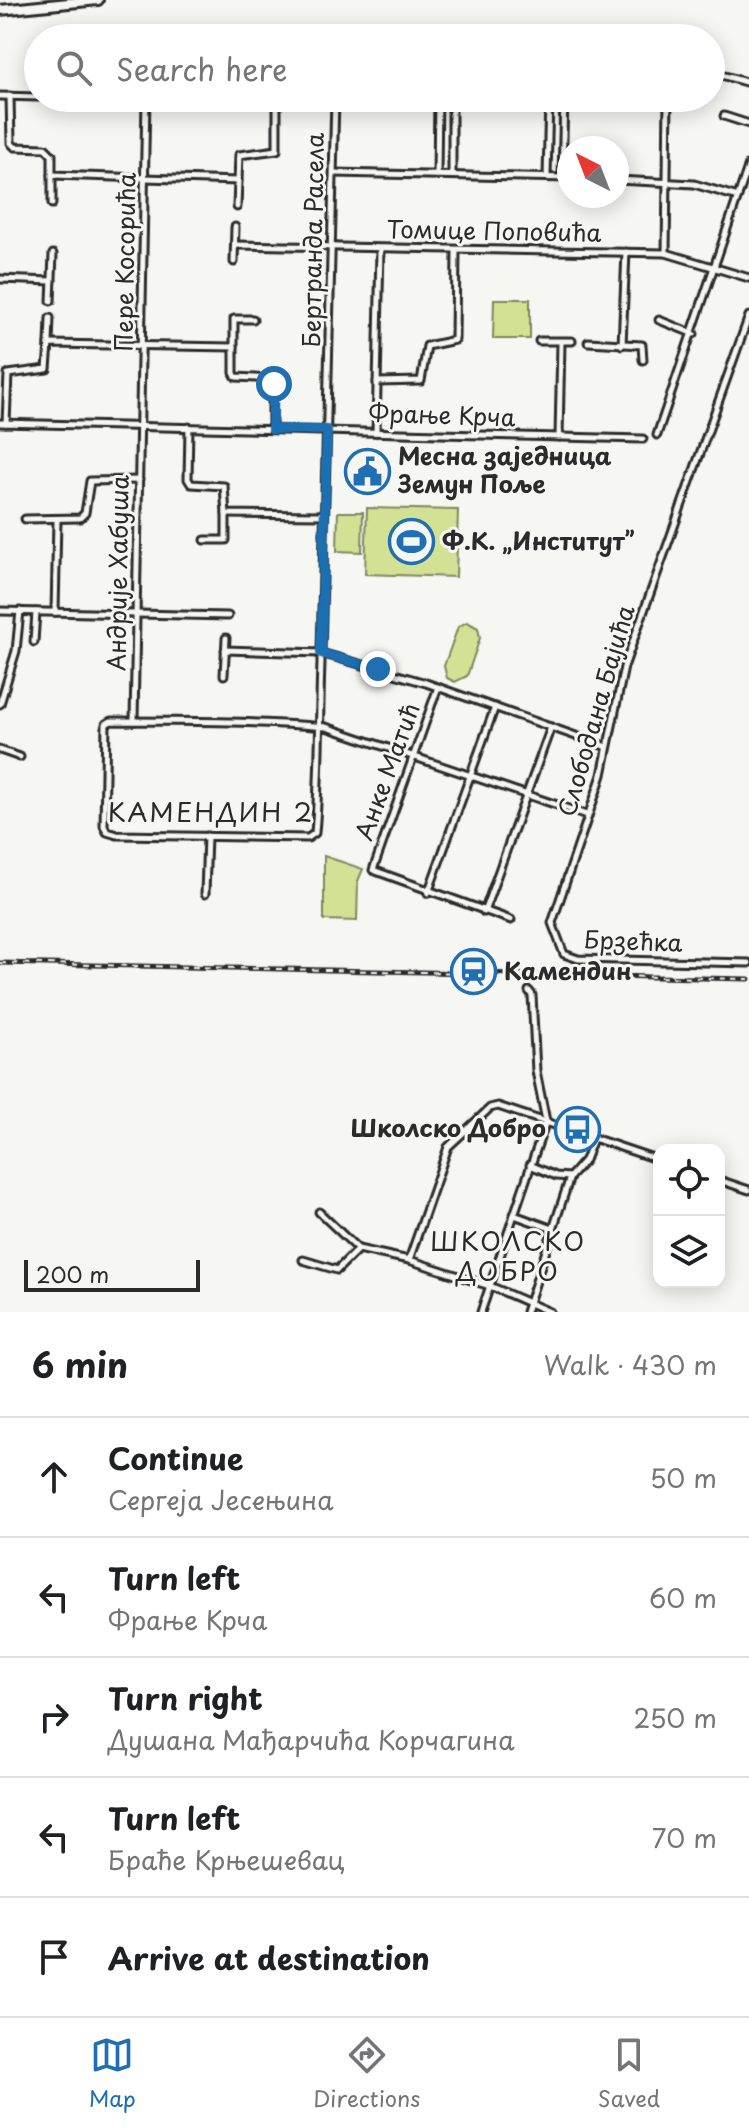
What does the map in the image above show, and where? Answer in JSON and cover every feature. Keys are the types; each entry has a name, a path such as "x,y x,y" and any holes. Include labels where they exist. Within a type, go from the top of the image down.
{"main road":[{"path":"0,10 98,0"}],"street":[{"path":"725,76 749,83"},
{"path":"0,96 24,96"},
{"path":"10,96 11,143 15,147 47,149 52,155 52,204"},
{"name":"Пере Косорића","path":"140,426 148,112"},
{"path":"237,207 241,153 277,150 277,112"},
{"name":"Бертранда Расела","path":"207,836 314,836 335,112"},
{"path":"437,175 438,112"},
{"path":"452,112 452,175"},
{"path":"547,177 549,112"},
{"path":"564,112 564,136"},
{"path":"666,253 668,112"},
{"path":"724,116 749,124"},
{"path":"657,435 694,334 749,164"},
{"path":"334,173 557,178"},
{"path":"52,175 238,181"},
{"path":"629,180 694,184 738,197"},
{"path":"234,262 235,227"},
{"name":"Томице Поповића","path":"235,245 666,253 749,278"},
{"path":"376,432 380,249"},
{"path":"377,382 421,381 427,346 455,340 456,250"},
{"path":"622,345 626,252"},
{"path":"51,301 53,254"},
{"path":"0,279 52,281"},
{"name":"Слободана Бајића","path":"564,954 556,939 552,918 607,747 624,667 749,316"},
{"path":"3,423 8,374 45,370 50,318"},
{"path":"253,319 234,319 236,377 271,378 272,429"},
{"path":"659,320 694,334"},
{"path":"539,341 572,341"},
{"path":"559,437 561,342"},
{"path":"588,342 642,345 643,360"},
{"path":"49,344 234,347"},
{"name":"Фрање Крча","path":"3,423 643,439"},
{"name":"Андрије Хабуша","path":"134,721 140,426"},
{"path":"189,427 188,479 191,484 224,486 226,540 205,540"},
{"path":"25,519 57,520 84,515 90,481 139,480"},
{"path":"226,514 324,515"},
{"path":"55,612 57,520"},
{"path":"0,611 228,616"},
{"path":"0,704 16,651 20,611"},
{"path":"34,642 36,612"},
{"path":"224,675 226,638"},
{"path":"225,650 321,653 438,687 607,747"},
{"name":"Анке Матић","path":"428,893 373,870 438,687"},
{"path":"495,707 428,893 511,920"},
{"path":"205,894 207,836 112,834 104,826 106,724 134,721 318,726 414,754 587,815"},
{"path":"484,912 551,727"},
{"path":"0,750 20,757"},
{"name":"Брзећка","path":"564,954 587,960 749,963"},
{"path":"481,1312 546,1121 536,1071 532,995 529,991"},
{"path":"409,1260 449,1144 494,1107 546,1121 653,1158"},
{"path":"526,1312 570,1177 585,1160 593,1139"},
{"path":"530,1165 556,1176 570,1177"},
{"path":"725,1182 749,1190"},
{"path":"319,1212 358,1249 409,1260 490,1286 550,1312"},
{"path":"514,1215 553,1229"},
{"path":"303,1260 337,1270 358,1249"}],"green space":[{"path":"494,299 530,299 530,339 493,339"},
{"name":"Ф.К. „Институт”","path":"367,508 458,510 456,577 365,574"},
{"path":"338,512 363,512 362,552 337,551"},
{"path":"467,622 478,628 480,638 467,676 455,682 447,678 444,666 458,627"},
{"path":"324,856 363,869 358,881 357,921 324,920"}],"railway":[{"path":"0,963 749,979"}],"place":[{"name":"Месна заједница Земун Поље","path":"367,471"},
{"name":"Ф.К. „Институт”","path":"411,542"},
{"name":"Камендин","path":"473,972"},
{"name":"Школско Добро","path":"577,1129"}],"district":[{"name":"КАМЕНДИН 2","path":"211,813"},
{"name":"ШКОЛСКО ДОБРО","path":"508,1257"}],"route":[{"path":"274,384 272,429 327,430 321,653 378,669"}]}
